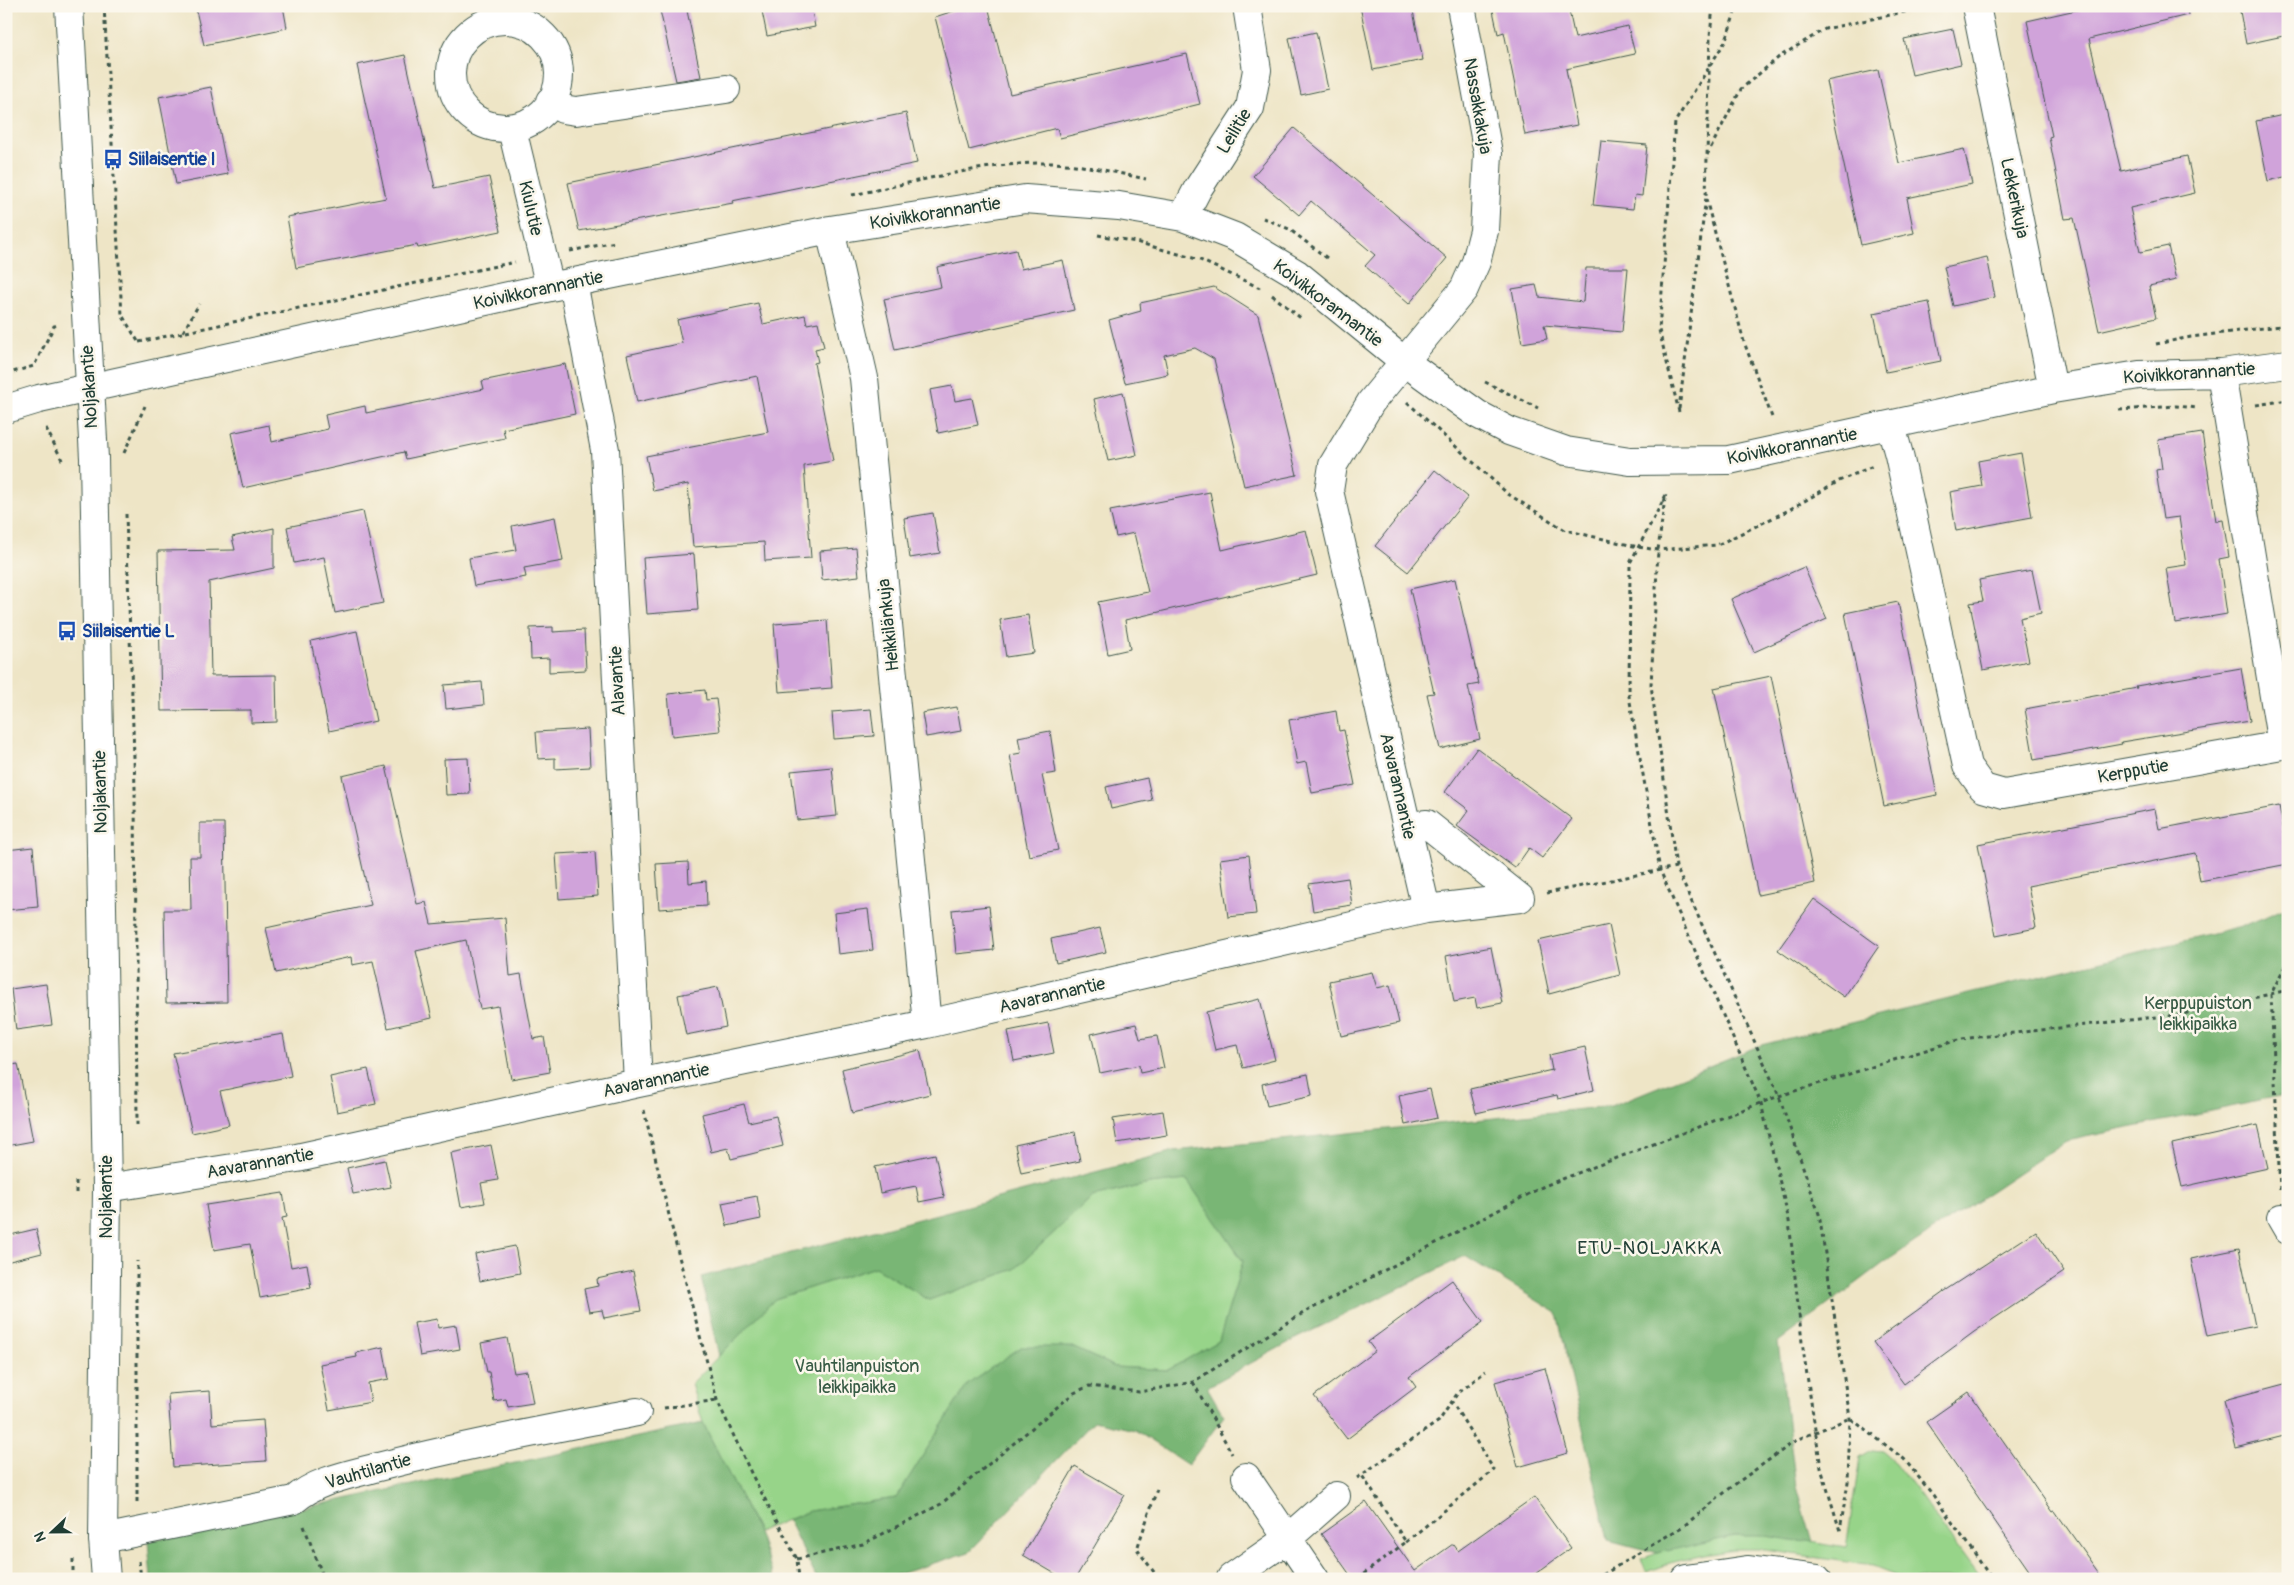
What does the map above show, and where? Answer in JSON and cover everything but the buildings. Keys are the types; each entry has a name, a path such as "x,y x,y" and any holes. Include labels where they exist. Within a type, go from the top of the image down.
{"street":[{"name":"Noljakantie","path":"69,6 94,458 107,1188 103,1539 106,1579"},
{"name":"Leilitie","path":"1183,217 1197,190 1250,108 1257,70 1247,6"},
{"name":"Nassakkakuja","path":"1405,362 1464,290 1476,262 1484,231 1488,153 1461,6"},
{"name":"Lekkerikuja","path":"1976,6 2053,389"},
{"path":"490,14 523,22 540,32 548,41 556,58 559,77 550,101 537,117 512,129 486,124 470,115 457,99 451,81 452,59 461,41 490,14"},
{"path":"550,101 563,109 576,111 726,89"},
{"name":"Kiulutie","path":"512,129 542,256 561,284"},
{"name":"Koivikkorannantie","path":"6,409 39,398 561,284 830,230 1024,199 1119,206 1183,217 1234,237 1297,274 1405,362 1477,414 1509,431 1566,451 1630,461 1729,460 2053,389 2139,375 2221,373 2288,364"},
{"name":"Heikkilänkuja","path":"830,230 864,378 927,1024"},
{"name":"Alavantie","path":"561,284 605,450 638,1083"},
{"name":"Aavarannantie","path":"107,1188 297,1158 638,1083 927,1024 1426,909 1329,491 1333,465 1371,402 1405,362"},
{"name":"Kerpputie","path":"1891,426 1967,766 1983,788 2004,794 2282,745 2221,373"},
{"path":"1408,826 1427,824 1520,898"},
{"path":"1426,909 1520,898"},
{"name":"Vauhtilantie","path":"103,1539 294,1500 306,1489 338,1478 416,1457 637,1412"},
{"path":"1246,1477 1315,1579"},
{"path":"1231,1578 1287,1539 1336,1496"},
{"path":"1686,1579 1747,1570 1817,1579"}],"path":[{"path":"1713,6 1709,68 1706,197 1678,412 1659,330 1675,122 1709,68 1726,40 1737,6"},
{"path":"1706,156 1741,89 1779,57 1825,29 1932,6"},
{"path":"842,197 1006,164 1042,163 1073,165 1154,181"},
{"path":"1706,197 1744,342 1773,421 1764,423"},
{"path":"1261,217 1288,229 1329,260"},
{"path":"1097,235 1136,242 1200,260 1267,291 1306,321"},
{"path":"139,342 620,241"},
{"path":"183,333 199,304"},
{"path":"34,366 43,423 63,461 64,471"},
{"path":"1480,380 1539,409"},
{"path":"1387,384 1508,494 1566,530 1638,548 1658,550 1717,546 1787,511 1839,481 1899,455"},
{"path":"2111,410 2176,406 2227,410 2288,400"},
{"path":"146,406 155,404"},
{"path":"1666,495 1658,550 1651,685 1676,867 1779,1096 1819,1214 1850,1418 1848,1482 1840,1531 1822,1468 1802,1342 1789,1220 1761,1103 1660,870 1629,696 1630,564 1638,548 1666,495"},
{"path":"1520,898 1676,867"},
{"path":"2285,1224 2271,994 2288,960"},
{"path":"797,1559 863,1544 941,1504 1074,1393 1089,1386 1139,1392 1193,1382 1298,1316 1544,1186 1779,1096 1961,1039 2183,1014 2288,990"},
{"path":"638,1083 678,1253 717,1400 752,1475 797,1559 799,1579"},
{"path":"76,1173 76,1201"},
{"path":"1336,1496 1361,1474 1439,1421 1457,1394 1486,1371"},
{"path":"1193,1382 1216,1427 1246,1477"},
{"path":"637,1412 717,1400"},
{"path":"1357,1579 1406,1542 1494,1470 1452,1402"},
{"path":"1596,1579 1685,1525 1734,1485 1790,1445 1816,1431 1850,1418"},
{"path":"1850,1418 1904,1459 1933,1495 1992,1579"},
{"path":"1361,1474 1406,1542"},
{"path":"1157,1489 1137,1549 1159,1579"},
{"path":"294,1500 324,1579"},
{"path":"73,1549 73,1579"}],"green space":[{"name":"Kerppupuiston leikkipaikka","path":"2288,907 2288,1095 2066,1141 1885,1262 1778,1342 1796,1487 1812,1543 1765,1536 1734,1536 1658,1553 1608,1540 1557,1313 1465,1256 1297,1338 1207,1387 1224,1416 1188,1465 1135,1430 1094,1421 969,1552 883,1579 817,1579 788,1520 809,1511 896,1498 968,1384 1021,1347 1072,1347 1115,1367 1168,1370 1219,1341 1243,1261 1187,1180 1149,1184 1092,1197 1015,1269 929,1300 875,1267 775,1299 719,1356 701,1277 1174,1151 1611,1106 1761,1045 2241,927"},
{"name":"Vauhtilanpuiston leikkipaikka","path":"1187,1180 1243,1261 1219,1341 1168,1370 1115,1367 1072,1347 968,1384 896,1498 809,1511 758,1532 703,1423 691,1384 775,1299 875,1267 929,1300 1015,1269 1092,1197 1149,1184"},
{"path":"703,1423 758,1532 774,1579 151,1579 148,1541"},
{"path":"1872,1450 1882,1451 1896,1463 1981,1579 1906,1579 1873,1566 1766,1550 1735,1550 1704,1555 1670,1563 1646,1572 1641,1559 1702,1541 1735,1536 1766,1536 1846,1548 1860,1457"}],"place":[{"name":"Siilaisentie I","path":"113,159"},
{"name":"Siilaisentie L","path":"67,631"}],"district":[{"name":"ETU-NOLJAKKA","path":"1650,1247"}]}
